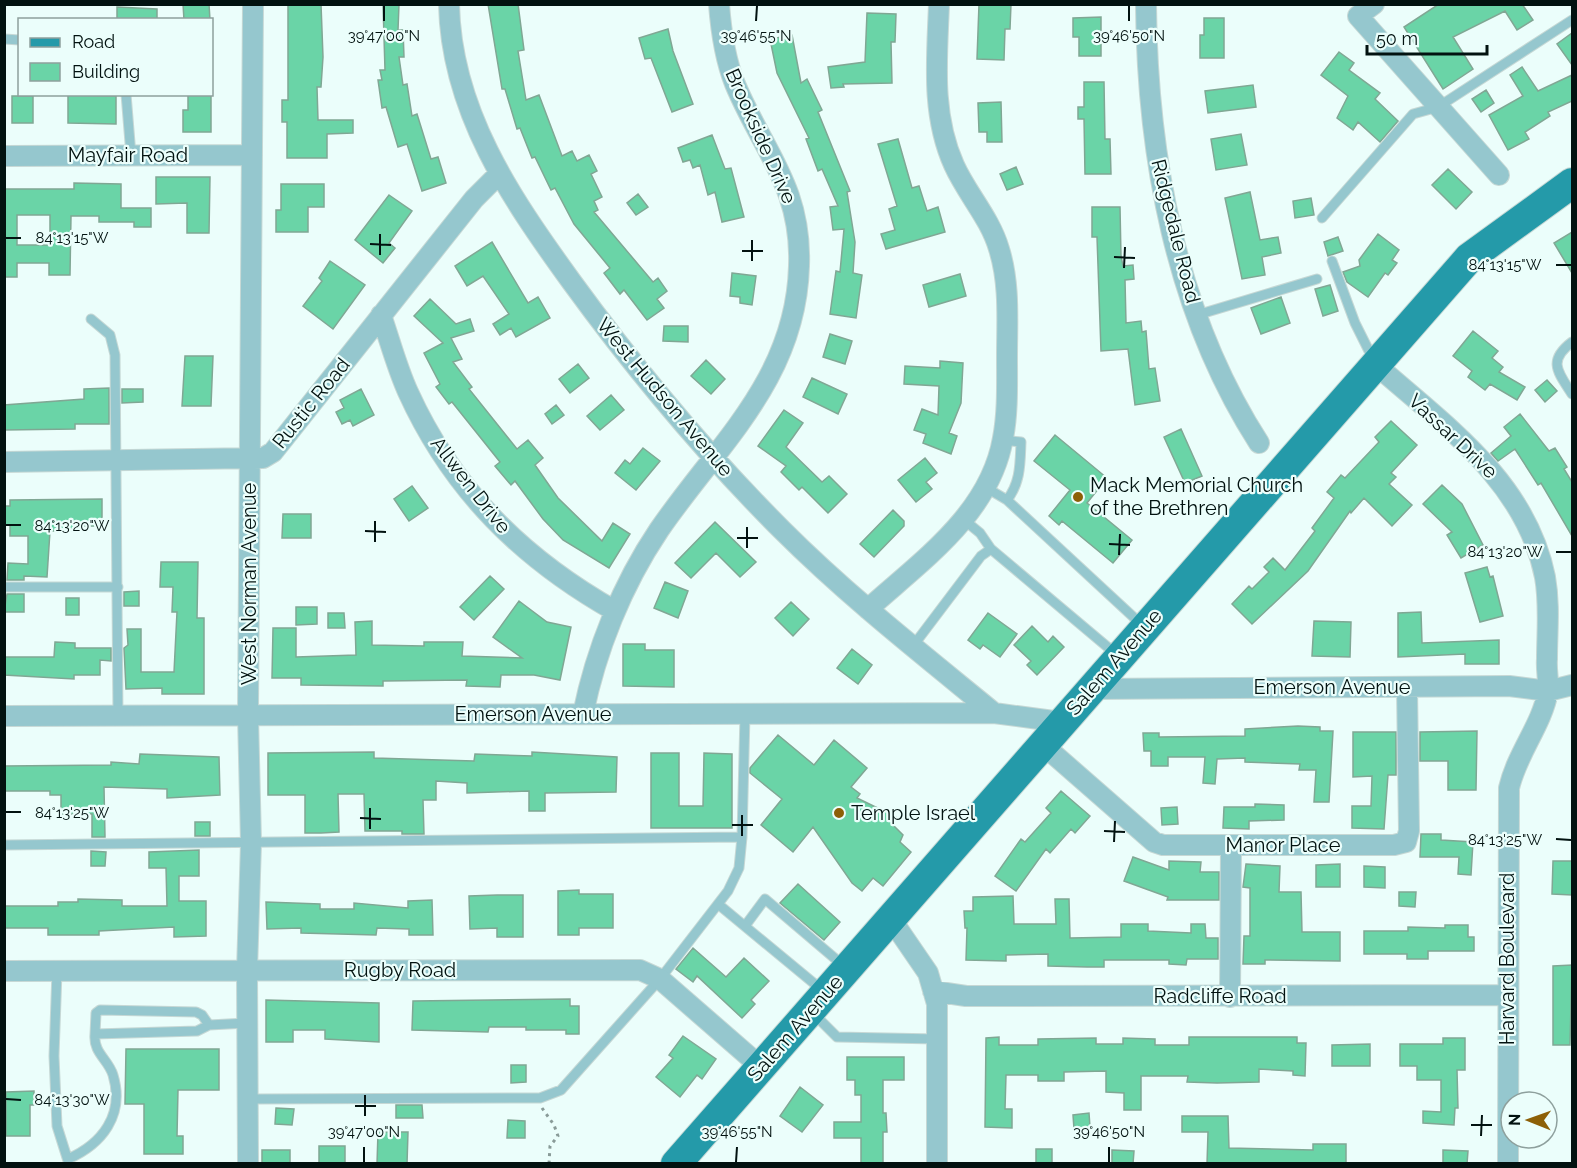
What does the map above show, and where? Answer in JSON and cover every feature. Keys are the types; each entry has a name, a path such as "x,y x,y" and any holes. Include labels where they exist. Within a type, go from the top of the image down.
{"main road":[{"name":"Salem Avenue","path":"676,1164 1469,258 1572,183"}],"street":[{"name":"West Norman Avenue","path":"248,1164 250,1099 247,1023 251,843 248,715 249,460 253,4"},
{"name":"West Hudson Avenue","path":"449,4 453,55 463,94 499,174 594,313 654,389 782,531 868,609 994,713"},
{"name":"Brookside Drive","path":"584,714 595,668 615,611 657,533 750,410 776,366 791,324 799,266 798,233 791,200 776,161 735,83 722,38 719,4"},
{"path":"868,609 963,519 985,488 1003,440 1007,409 1007,310 1003,264 992,229 961,180 943,134 936,80 939,4"},
{"name":"Ridgedale Road","path":"1146,4 1149,85 1155,149 1167,212 1197,315 1220,373 1259,443"},
{"path":"1374,4 1358,16 1499,175"},
{"name":"Mayfair Road","path":"4,156 252,154"},
{"name":"Rustic Road","path":"4,462 263,458 273,452 474,199 499,174"},
{"name":"Allwen Drive","path":"381,315 400,373 413,402 446,459 481,505 538,561 569,585 615,611"},
{"name":"Vassar Drive","path":"1375,364 1482,459 1517,504 1535,545 1545,578 1549,616 1548,691"},
{"name":"Emerson Avenue","path":"1090,689 1509,686 1548,691 1572,685"},
{"name":"Manor Place","path":"1052,733 1154,842 1163,845 1394,845 1406,842 1408,831 1407,687"},
{"name":"Harvard Boulevard","path":"1508,1164 1509,788 1515,765 1538,723 1548,691"},
{"name":"Emerson Avenue","path":"4,716 994,713 1052,733"},
{"path":"1230,996 1231,846"},
{"path":"891,919 928,973 937,1004 937,1164"},
{"name":"Rugby Road","path":"4,971 640,970 660,979 761,1067"},
{"name":"Radcliffe Road","path":"933,991 966,996 1507,995"}],"lane":[{"path":"1322,218 1413,114 1438,107 1572,20"},
{"path":"126,96 131,155"},
{"path":"1332,261 1355,323 1375,364"},
{"path":"1197,315 1317,279"},
{"path":"91,319 110,335 115,355 118,716"},
{"path":"1572,342 1561,351 1556,362 1559,373 1572,394"},
{"path":"1003,440 1021,442 1020,474 1007,500"},
{"path":"985,488 1007,500 1144,627"},
{"path":"963,519 980,533 991,549 1118,657"},
{"path":"913,646 981,556 991,549"},
{"path":"4,587 118,587"},
{"path":"250,1099 540,1098 561,1090 660,979 728,891 739,868 742,837 745,714"},
{"path":"4,845 742,837"},
{"path":"745,926 765,899 847,969"},
{"path":"718,904 745,926 818,1002 837,1037 937,1039"},
{"path":"57,971 54,1056 57,1126 68,1162 88,1150 108,1128 116,1106 113,1074 94,1045 96,1013 100,1010 196,1012 202,1015 209,1025"},
{"path":"95,1034 197,1031 209,1025 247,1023"}],"path":[{"path":"540,1098 542,1112 554,1125 558,1136 550,1146 549,1164"}],"building":[{"path":"183,4 209,4 210,18 184,18"},
{"path":"288,4 321,4 323,57 321,87 317,87 318,120 353,120 353,133 327,134 327,158 287,158 287,122 282,122 282,100 288,100"},
{"path":"383,4 399,4 398,30 403,30 404,57 399,57 403,85 407,84 412,116 417,114 431,159 438,157 446,183 422,191 407,144 398,147 386,107 382,108 378,80 382,80 380,70 385,70"},
{"path":"488,4 518,4 524,50 518,51 526,100 539,95 562,156 572,151 577,161 589,155 597,171 591,174 602,197 594,201 598,210 594,212 653,282 658,278 667,291 657,299 664,308 647,320 624,290 620,294 604,273 610,268 574,224 555,188 551,190 535,157 532,158 520,128 517,129 505,89 502,89"},
{"path":"979,4 1011,4 1010,29 1005,29 1004,60 977,59"},
{"path":"1439,4 1522,4 1533,20 1517,30 1505,11 1453,37 1473,69 1443,89 1404,27"},
{"path":"117,7 157,9 157,18 117,18"},
{"path":"867,13 896,14 895,42 891,42 892,83 843,84 844,87 831,88 828,67 865,62"},
{"path":"1101,17 1101,56 1079,56 1079,37 1073,37 1073,18"},
{"path":"1204,18 1224,18 1224,58 1200,58 1200,35 1204,35"},
{"path":"668,29 673,51 693,104 672,112 651,58 645,59 639,38"},
{"path":"1572,33 1572,65 1557,44"},
{"path":"792,35 801,83 807,79 822,110 818,112 850,191 847,192 855,242 853,273 862,275 856,318 830,314 836,271 840,272 844,229 833,230 830,207 838,206 822,169 818,171 806,139 809,138 777,73 770,39"},
{"path":"1339,52 1354,63 1349,70 1380,93 1375,99 1398,121 1380,142 1358,122 1353,130 1337,118 1348,96 1321,75"},
{"path":"1522,67 1538,91 1572,75 1572,101 1548,112 1550,116 1525,132 1529,139 1508,150 1489,115 1523,96 1510,75"},
{"path":"1084,82 1104,82 1105,139 1110,139 1111,174 1085,174 1084,119 1078,119 1078,107 1084,107"},
{"path":"1253,85 1256,107 1208,113 1205,91"},
{"path":"1486,90 1494,103 1481,112 1472,99"},
{"path":"12,96 33,96 33,123 12,123"},
{"path":"68,96 116,96 116,124 68,123"},
{"path":"188,96 211,96 211,132 183,132 183,110 188,110"},
{"path":"1001,102 1002,142 987,142 987,132 979,132 978,103"},
{"path":"1241,134 1247,165 1216,170 1211,139"},
{"path":"712,135 725,169 731,168 744,217 722,222 715,192 708,195 700,165 693,168 690,160 683,162 678,148"},
{"path":"898,139 912,188 919,186 927,211 938,207 945,232 886,249 881,234 895,230 889,209 897,206 878,144"},
{"path":"1016,167 1023,184 1007,190 1000,174"},
{"path":"1448,169 1472,192 1456,209 1432,185"},
{"path":"156,177 210,177 209,233 187,233 187,203 156,204"},
{"path":"74,183 121,184 121,208 151,208 151,227 134,227 134,222 99,222 99,216 71,216 70,275 49,275 49,263 17,263 17,277 4,277 4,189 74,189","holes":["17,215 50,215 50,245 17,245"]},
{"path":"281,184 324,184 324,207 308,207 308,232 276,232 276,210 281,210"},
{"path":"1250,192 1260,240 1278,237 1281,253 1262,257 1265,275 1242,279 1225,198"},
{"path":"638,194 648,207 636,215 627,203"},
{"path":"389,195 412,211 389,243 395,248 383,263 355,240"},
{"path":"1311,198 1314,215 1295,218 1293,201"},
{"path":"1092,207 1120,207 1121,256 1123,266 1133,265 1134,279 1125,280 1126,323 1141,321 1142,332 1146,331 1149,369 1155,368 1160,401 1135,405 1128,349 1101,351 1097,237 1092,237"},
{"path":"1572,232 1572,273 1554,243"},
{"path":"1378,234 1399,250 1392,260 1397,263 1388,275 1385,273 1368,297 1347,282 1343,272 1360,266 1359,260"},
{"path":"1338,237 1343,251 1328,256 1324,242"},
{"path":"492,242 528,303 538,297 550,318 516,337 511,328 500,335 493,324 509,314 483,276 467,286 455,266"},
{"path":"330,261 365,285 333,329 303,306 322,281 319,278"},
{"path":"732,273 756,276 752,305 740,303 740,297 730,296"},
{"path":"960,274 966,296 929,307 923,285"},
{"path":"1330,285 1338,311 1323,316 1315,289"},
{"path":"1281,297 1290,323 1261,334 1251,308"},
{"path":"430,299 456,324 470,319 474,331 451,338 462,359 453,362 472,387 469,389 517,449 528,440 543,458 535,465 558,498 602,541 613,523 630,534 609,568 563,540 543,519 515,481 511,485 495,466 500,462 452,402 449,404 436,387 440,384 424,353 443,343 414,316"},
{"path":"664,326 688,326 688,342 663,341"},
{"path":"1473,331 1498,351 1492,358 1503,367 1499,372 1525,387 1517,400 1490,384 1485,390 1468,377 1472,371 1453,356"},
{"path":"830,334 852,341 845,364 823,357"},
{"path":"185,356 213,356 211,406 182,406"},
{"path":"706,360 725,379 711,394 691,376"},
{"path":"940,361 963,363 961,403 949,433 957,436 951,454 923,443 926,434 914,430 922,409 938,415 939,386 904,384 905,366 940,368"},
{"path":"578,364 589,378 570,393 559,379"},
{"path":"812,378 847,394 838,414 803,397"},
{"path":"1547,380 1557,391 1545,402 1535,390"},
{"path":"109,388 109,424 75,424 75,429 4,430 4,405 84,399 84,389"},
{"path":"122,389 143,389 143,402 122,403"},
{"path":"361,389 374,415 353,426 350,420 342,424 336,412 344,408 340,400"},
{"path":"611,395 624,410 600,430 587,416"},
{"path":"556,405 564,415 552,424 545,414"},
{"path":"784,410 803,423 786,447 822,482 829,476 847,494 828,513 802,487 799,490 781,472 786,466 758,446"},
{"path":"1520,414 1549,451 1555,448 1567,467 1564,469 1572,482 1572,536 1541,483 1538,485 1515,449 1498,461 1491,453 1511,436 1504,427"},
{"path":"1391,421 1417,445 1391,473 1396,477 1389,484 1412,505 1392,526 1364,498 1351,513 1350,511 1308,571 1252,624 1232,604 1249,586 1252,589 1269,572 1264,567 1273,558 1285,570 1315,531 1312,528 1334,498 1327,492 1341,475 1345,478 1379,442 1375,437"},
{"path":"1181,429 1202,476 1185,483 1164,437"},
{"name":"Mack Memorial Church of the Brethren","path":"1055,435 1107,478 1087,503 1132,540 1113,563 1062,521 1059,525 1049,516 1070,490 1034,461"},
{"path":"643,448 660,461 636,490 615,473 625,460 630,464"},
{"path":"925,458 937,473 926,482 932,489 916,502 898,480"},
{"path":"1442,485 1462,504 1483,545 1461,558 1447,535 1452,532 1423,504"},
{"path":"412,486 428,508 409,521 394,499"},
{"path":"102,499 102,526 77,526 77,531 50,531 47,577 24,576 24,580 7,580 8,563 28,564 28,536 10,536 10,525 4,525 4,506 10,506 10,500"},
{"path":"893,510 904,521 904,526 874,557 860,544"},
{"path":"283,514 311,514 311,538 282,538"},
{"path":"715,522 756,562 740,577 716,553 691,578 675,563"},
{"path":"161,562 198,562 197,618 204,618 204,694 162,694 162,688 126,689 124,648 128,645 127,629 141,629 141,672 174,672 177,612 172,612 173,587 160,587"},
{"path":"1487,567 1490,577 1493,576 1503,616 1480,622 1465,573"},
{"path":"490,576 504,589 474,620 460,607"},
{"path":"665,582 688,591 678,618 654,608"},
{"path":"139,591 139,606 124,606 124,592"},
{"path":"7,594 24,594 24,612 4,612"},
{"path":"66,598 79,598 79,615 66,615"},
{"path":"519,601 547,622 571,627 560,680 534,675 501,675 500,687 466,686 467,680 383,681 383,686 301,685 301,678 272,678 273,628 296,628 296,657 356,655 355,622 372,621 372,645 424,646 424,642 463,642 462,656 522,658 493,637"},
{"path":"791,602 809,619 793,636 775,618"},
{"path":"296,607 317,607 317,624 296,625"},
{"path":"1421,612 1422,643 1499,640 1499,664 1465,664 1465,654 1398,657 1398,613"},
{"path":"328,613 344,613 345,628 328,628"},
{"path":"988,613 1017,634 1000,657 983,645 980,649 968,640"},
{"path":"1314,621 1351,622 1350,657 1312,656"},
{"path":"1032,626 1048,642 1053,636 1064,647 1037,675 1027,665 1031,661 1014,645"},
{"path":"55,642 75,643 75,648 111,648 111,661 100,660 100,675 74,675 74,679 4,675 4,657 54,657"},
{"path":"623,644 645,644 645,650 674,650 674,687 623,686"},
{"path":"852,649 872,665 858,684 837,668"},
{"path":"1320,727 1320,731 1333,731 1329,802 1314,802 1316,770 1299,770 1300,764 1245,762 1245,758 1217,759 1215,784 1203,783 1205,757 1168,757 1168,766 1151,766 1151,751 1144,751 1143,733 1159,733 1159,737 1245,736 1245,729"},
{"path":"1477,731 1476,790 1448,790 1448,761 1420,761 1420,732"},
{"path":"1353,732 1396,732 1396,775 1388,775 1384,829 1352,828 1352,806 1371,806 1372,776 1353,777"},
{"name":"Temple Israel","path":"778,735 814,765 834,740 867,768 851,787 860,794 857,798 896,817 894,826 903,835 900,842 911,852 883,886 873,878 862,891 852,883 813,827 793,852 761,825 782,799 750,773 750,768"},
{"path":"374,752 374,758 474,761 475,754 532,756 532,752 617,757 616,792 545,793 545,811 529,811 529,791 467,793 467,783 436,781 436,800 423,800 424,834 402,834 402,831 365,831 364,794 338,794 339,832 305,833 305,795 268,795 268,753"},
{"path":"651,753 679,753 679,806 703,806 704,753 732,754 732,828 651,828"},
{"path":"140,754 219,757 220,795 167,798 167,789 104,787 105,837 92,837 92,814 61,814 61,795 50,795 50,791 4,791 4,766 111,765 111,762 139,764"},
{"path":"1061,791 1090,816 1075,833 1071,829 1050,853 1046,849 1016,891 995,876 1021,839 1025,842 1051,813 1046,808"},
{"path":"1255,804 1284,805 1284,820 1249,821 1249,829 1223,828 1224,807 1255,807"},
{"path":"1177,807 1178,824 1162,825 1161,808"},
{"path":"195,822 210,822 210,836 195,836"},
{"path":"1421,834 1441,834 1441,840 1473,842 1471,875 1458,874 1459,857 1420,857"},
{"path":"199,850 199,876 179,876 179,901 206,901 206,936 174,937 174,927 99,931 99,935 48,935 48,928 4,928 4,906 58,906 58,902 78,902 78,899 122,900 122,906 167,906 166,868 149,868 149,852"},
{"path":"91,851 106,852 105,866 91,866"},
{"path":"1133,857 1169,870 1169,861 1201,862 1200,872 1219,872 1219,900 1167,900 1168,897 1124,881"},
{"path":"1553,861 1572,861 1572,895 1552,894"},
{"path":"1246,864 1280,866 1279,892 1301,892 1302,932 1340,932 1340,961 1265,960 1265,964 1243,964 1244,936 1250,936 1250,888 1243,887"},
{"path":"1340,864 1340,887 1316,887 1316,865"},
{"path":"1364,866 1385,867 1385,888 1364,887"},
{"path":"798,884 840,922 824,940 780,903"},
{"path":"579,890 579,894 613,894 613,928 579,928 579,935 558,935 558,891"},
{"path":"1399,892 1416,892 1415,907 1399,906"},
{"path":"523,895 523,937 497,937 497,928 470,929 469,896"},
{"path":"1013,896 1014,924 1056,924 1055,899 1069,899 1070,938 1121,937 1121,924 1148,924 1148,931 1191,933 1191,924 1205,924 1206,938 1218,938 1218,959 1187,959 1186,965 1169,964 1169,960 1104,960 1104,967 1048,966 1048,954 1006,955 1006,961 966,960 967,928 965,928 964,911 973,911 973,897"},
{"path":"432,900 433,935 409,935 409,929 377,928 376,935 301,933 301,928 267,929 266,902 320,904 320,909 354,909 354,903 408,908 408,901"},
{"path":"1445,925 1468,925 1468,937 1474,937 1474,951 1428,951 1428,959 1407,959 1407,954 1364,954 1364,931 1408,931 1408,927 1445,928"},
{"path":"693,948 726,977 744,958 769,981 751,1000 755,1004 742,1018 697,976 693,982 676,969"},
{"path":"1572,965 1570,1045 1553,1045 1553,966"},
{"path":"570,999 570,1006 579,1006 579,1034 566,1034 566,1030 526,1030 526,1027 489,1027 488,1032 412,1030 413,1001"},
{"path":"266,1000 379,1003 379,1042 325,1039 325,1030 293,1030 293,1042 266,1042"},
{"path":"683,1036 716,1059 702,1079 697,1075 680,1097 656,1077 673,1058 669,1055"},
{"path":"999,1037 999,1045 1038,1045 1038,1039 1096,1038 1096,1044 1123,1044 1123,1038 1155,1039 1155,1045 1189,1045 1189,1037 1297,1037 1297,1043 1306,1043 1305,1076 1293,1075 1293,1071 1259,1069 1259,1082 1217,1083 1187,1082 1188,1076 1141,1076 1141,1110 1124,1110 1124,1093 1106,1092 1106,1071 1064,1072 1064,1081 1038,1081 1038,1075 1006,1075 1005,1109 1012,1109 1012,1128 985,1127 986,1038"},
{"path":"1443,1038 1465,1038 1465,1070 1457,1070 1458,1108 1455,1108 1454,1125 1423,1123 1423,1111 1441,1112 1441,1080 1417,1080 1417,1066 1400,1066 1400,1044 1443,1044"},
{"path":"1370,1044 1370,1066 1332,1066 1332,1045"},
{"path":"126,1049 219,1049 219,1090 178,1090 177,1136 183,1136 183,1154 144,1154 144,1104 125,1104"},
{"path":"847,1057 904,1057 904,1080 883,1080 883,1113 886,1113 887,1132 883,1132 883,1164 861,1164 861,1138 834,1138 834,1122 861,1122 861,1095 855,1095 855,1080 847,1080"},
{"path":"511,1065 526,1065 526,1082 511,1083"},
{"path":"800,1087 823,1105 802,1132 780,1116"},
{"path":"34,1091 34,1105 30,1105 30,1136 6,1136 6,1092"},
{"path":"396,1105 422,1105 423,1118 396,1118"},
{"path":"276,1108 294,1109 292,1125 275,1124"},
{"path":"1089,1113 1090,1127 1074,1129 1073,1115"},
{"path":"1182,1116 1228,1116 1229,1148 1313,1150 1313,1144 1346,1144 1346,1164 1207,1164 1208,1132 1182,1132"},
{"path":"508,1120 525,1121 525,1138 507,1138"},
{"path":"378,1132 408,1132 407,1164 377,1164"},
{"path":"319,1146 345,1146 345,1164 319,1164"},
{"path":"1036,1149 1052,1149 1052,1164 1036,1164"},
{"path":"262,1150 290,1150 290,1164 262,1164"},
{"path":"1112,1150 1134,1151 1133,1164 1112,1164"},
{"path":"1443,1150 1468,1151 1467,1164 1443,1164"}],"place":[{"name":"Mack Memorial Church of the Brethren","path":"1078,497"},
{"name":"Temple Israel","path":"839,813"}]}
